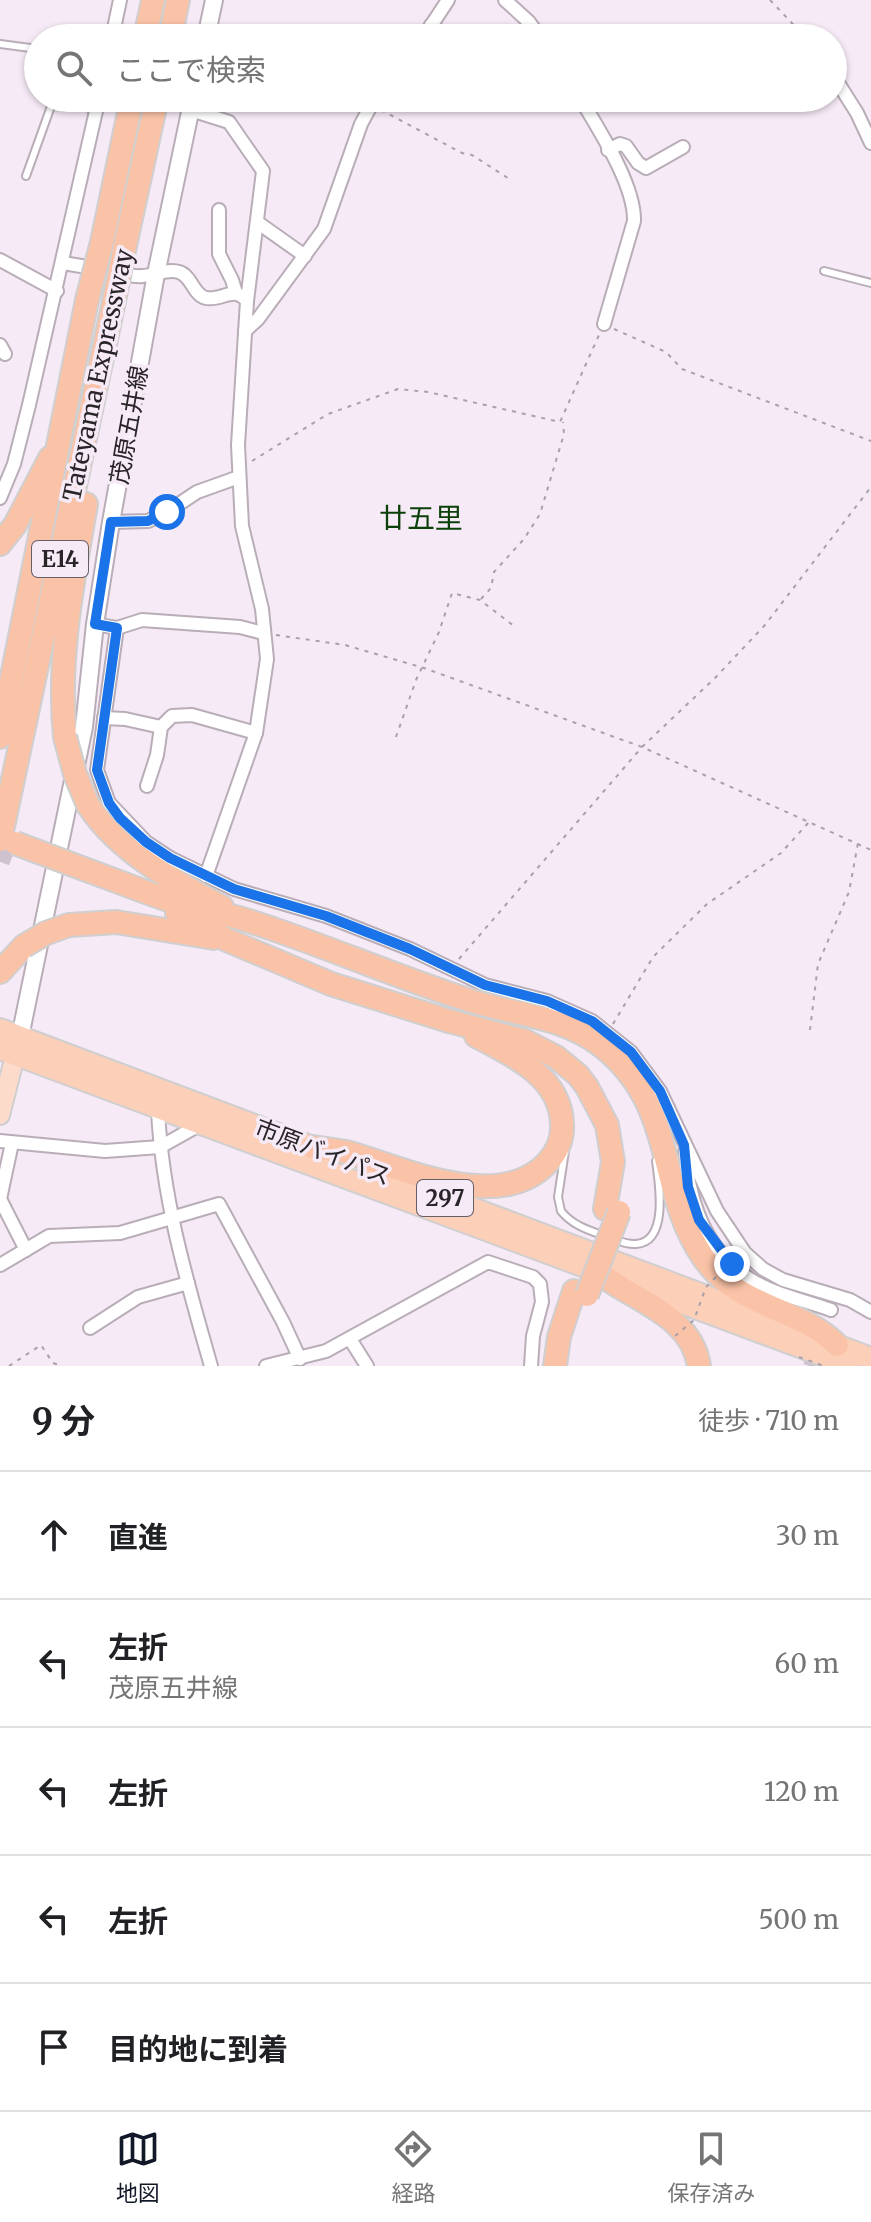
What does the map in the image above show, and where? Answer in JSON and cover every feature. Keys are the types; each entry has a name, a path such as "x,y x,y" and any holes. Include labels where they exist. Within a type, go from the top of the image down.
{"highway":[{"path":"148,24 153,0"},
{"path":"173,24 178,0"},
{"name":"Tateyama Expressway","path":"0,737 87,300 129,112"},
{"name":"Tateyama Expressway","path":"9,846 5,817 154,112"},
{"path":"114,301 113,344 69,606 63,686 65,737 88,805 111,834 141,858 243,919"},
{"path":"0,544 15,525 47,461 60,444"},
{"path":"9,846 190,918 227,940 331,984 525,1041 556,1057 578,1075 595,1098 611,1139 612,1210"},
{"path":"82,873 192,908 243,919 465,1000 529,1026 582,1060 600,1081 616,1112 625,1141 626,1175 581,1293 559,1337 555,1366"},
{"path":"0,972 24,946 46,933 69,925 116,922 227,940"},
{"path":"465,1000 553,1020 589,1037 625,1068 659,1126 678,1203 706,1262 723,1280 750,1299 825,1333 837,1345"},
{"path":"313,1147 345,1152 451,1183 502,1185 517,1182 544,1167 554,1156 563,1130 559,1105 544,1079 523,1062 449,1021"},
{"name":"市原バイパス","path":"0,1029 12,1047 158,1110 851,1366"},
{"name":"市原バイパス","path":"12,1047 313,1147 871,1358"},
{"path":"600,1274 659,1310 682,1329 694,1349 699,1366"},
{"path":"570,1366 581,1293"}],"main road":[{"path":"209,24 214,0"},
{"name":"茂原五井線","path":"12,1047 84,727 95,624 111,522 156,274 190,112"},
{"path":"0,1115 12,1047"}],"street":[{"path":"115,24 120,0"},
{"path":"432,24 448,0"},
{"path":"505,0 528,24"},
{"path":"847,97 871,143"},
{"path":"0,498 14,464 57,291 96,112"},
{"path":"208,112 229,122 263,171 257,222 241,297"},
{"path":"245,331 258,319 324,229 368,112"},
{"path":"588,112 632,201 634,221 604,324"},
{"path":"608,150 620,144 626,146 638,163 646,168 683,147"},
{"path":"206,876 256,733 267,659 262,609 242,526 238,423 245,331 241,297 219,254 219,210"},
{"path":"257,222 305,256"},
{"path":"0,260 57,291"},
{"path":"63,263 140,277 176,271 188,277 199,294 206,298 241,297"},
{"path":"111,522 148,521 239,472"},
{"path":"95,624 117,628 142,620 240,627 263,633"},
{"path":"117,628 97,770 109,803 146,842 234,889 326,916 410,949 485,985 547,1001 592,1021 631,1052 660,1091 730,1233 745,1253 763,1269 783,1280 850,1300 871,1312"},
{"path":"147,786 157,755 161,727 172,716 192,715 256,733"},
{"path":"104,718 161,727"},
{"path":"158,1110 171,1219 211,1366"},
{"path":"26,1250 0,1199 6,1142 105,1151 160,1147 201,1124"},
{"path":"684,1145 688,1187 699,1220 732,1264 750,1279 772,1290 831,1310"},
{"path":"0,1265 49,1236 120,1233 219,1204 300,1359"},
{"path":"266,1366 300,1359 350,1339 488,1262 533,1277 540,1284 542,1302 533,1336 531,1366"},
{"path":"90,1328 138,1297 188,1283"},
{"path":"350,1339 367,1366"}],"lane":[{"path":"0,44 24,47"},
{"path":"26,176 49,112"},
{"path":"824,271 871,283"},
{"path":"563,1130 566,1153 558,1197 561,1211 583,1228 623,1243 637,1244 653,1235 658,1226 659,1181 651,1110"}],"path":[{"path":"770,0 793,24"},
{"path":"391,112 462,153 472,155 511,180"},
{"path":"480,600 491,588 494,572 524,539 540,514 564,434 563,420 587,356 604,324 666,352 682,369 871,441"},
{"path":"239,472 328,414 398,389 428,392 560,422 563,420"},
{"path":"452,970 465,950 642,747 715,678 765,625 871,487"},
{"path":"396,737 452,593 480,600 514,626"},
{"path":"263,633 345,645 424,668 642,747 871,850"},
{"path":"608,1033 653,957 707,904 781,853 810,821"},
{"path":"810,1030 818,964 849,892 858,843"},
{"path":"464,1196 468,1177"},
{"path":"675,1336 694,1320 706,1287 724,1269"},
{"path":"9,1366 41,1345 53,1363 62,1366"},
{"path":"799,1357 824,1366"}],"tunnel":[{"path":"0,850 13,855"},
{"path":"809,1366 831,1310"}],"district":[{"name":"廿五里","path":"421,518"}],"route":[{"path":"167,512 148,521 111,522 95,624 117,628 97,770 109,803 120,818 146,842 170,858 234,889 326,916 410,949 485,985 547,1001 592,1021 631,1052 660,1091 684,1145 688,1187 699,1220 732,1264"}]}
